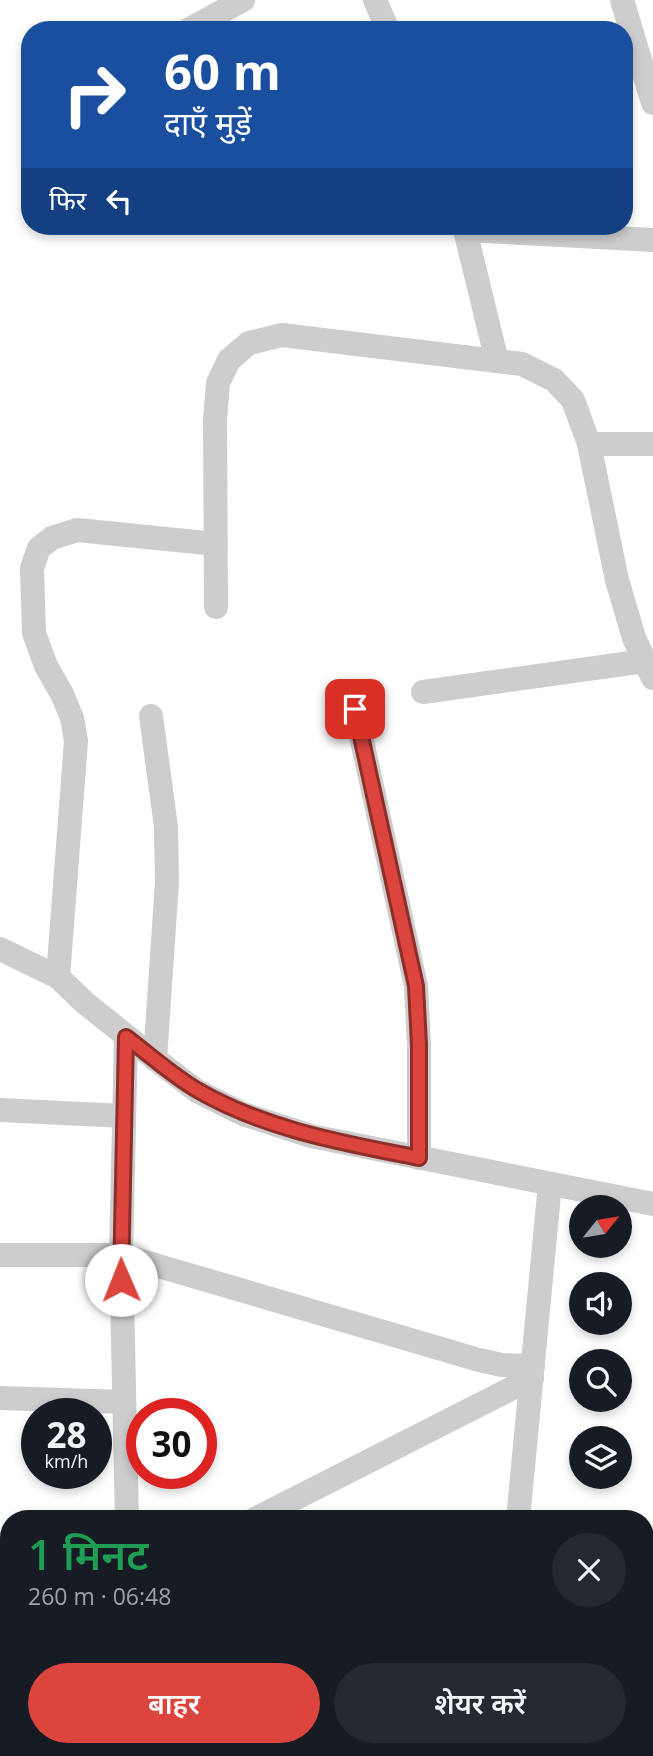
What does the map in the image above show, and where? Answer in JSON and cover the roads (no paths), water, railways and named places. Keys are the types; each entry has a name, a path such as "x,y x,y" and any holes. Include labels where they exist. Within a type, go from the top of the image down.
{"street":[{"path":"204,21 243,0"},
{"path":"375,0 384,21"},
{"path":"622,0 628,21"},
{"path":"633,37 653,103"},
{"path":"467,235 497,361"},
{"path":"575,235 653,240"},
{"path":"216,607 215,420 218,383 229,360 249,343 282,335 522,364 554,380 573,400 589,444 618,580 634,638 649,670 423,692"},
{"path":"589,444 653,444"},
{"path":"58,977 76,741 72,718 46,666 34,633 32,568 39,548 52,538 77,530 216,544"},
{"path":"355,709 416,986 419,1158"},
{"path":"151,716 166,827 167,883 155,1059"},
{"path":"0,949 58,977 126,1037 198,1091 243,1114 310,1136 653,1204"},
{"path":"126,1037 121,1255 127,1510"},
{"path":"0,1110 124,1116"},
{"path":"519,1510 550,1184"},
{"path":"0,1255 121,1255 479,1360 533,1372"},
{"path":"272,1510 533,1372"},
{"path":"0,1398 124,1402"}]}
